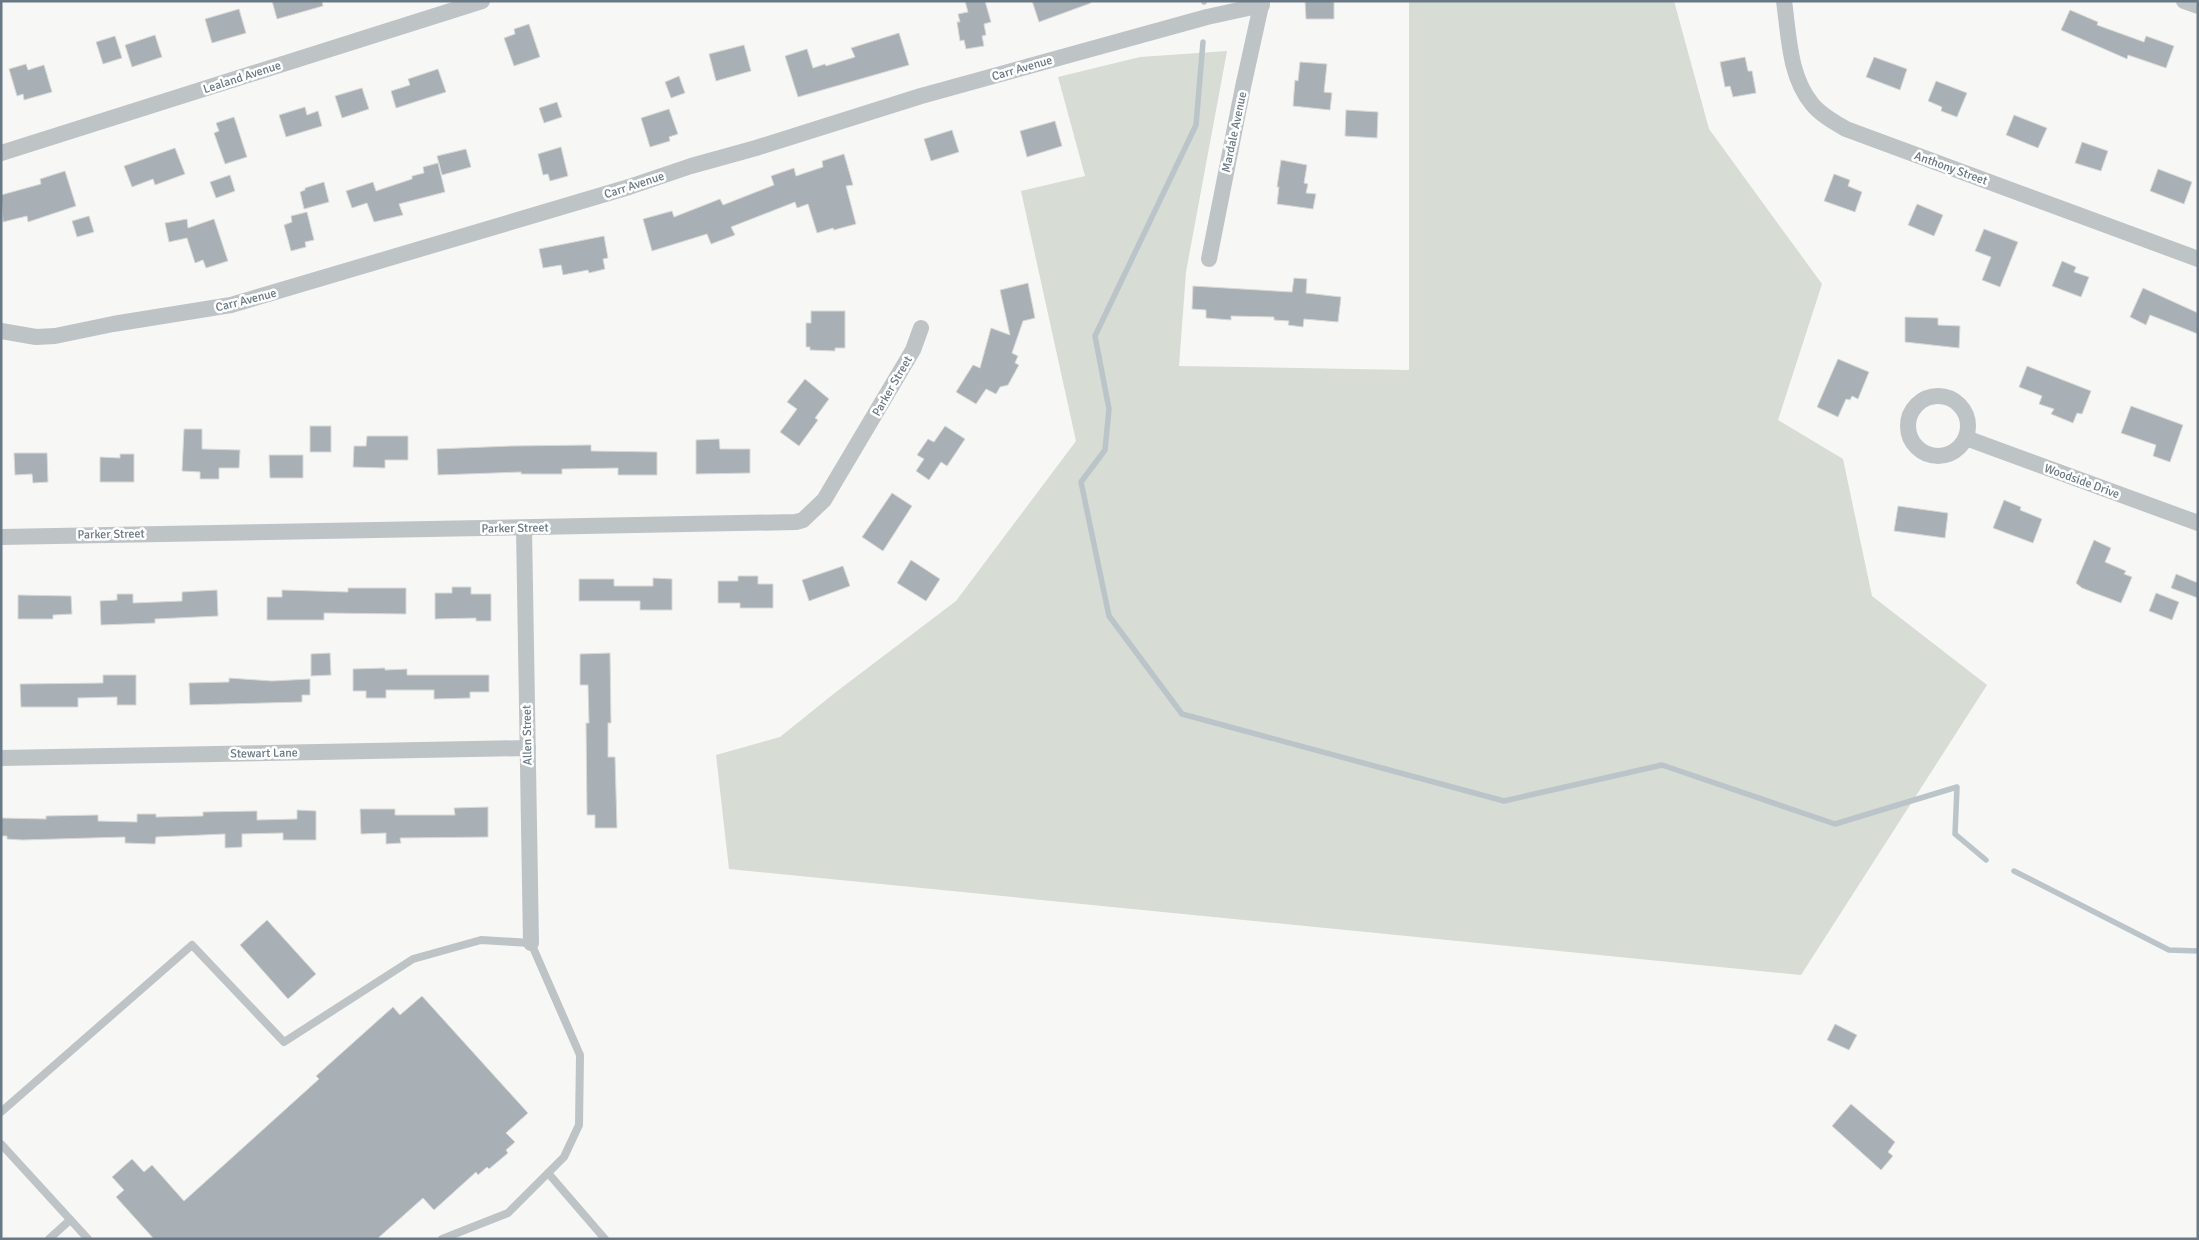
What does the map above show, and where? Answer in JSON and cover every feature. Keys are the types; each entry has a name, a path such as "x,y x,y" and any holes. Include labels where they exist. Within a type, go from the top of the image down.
{"street":[{"name":"Lealand Avenue","path":"1,153 482,1"},
{"name":"Anthony Street","path":"1784,1 1796,74 1803,90 1813,105 1824,116 1846,129 2198,259"},
{"path":"2184,1 2198,6"},
{"name":"Mardale Avenue","path":"1209,259 1243,87 1262,3"},
{"name":"Carr Avenue","path":"1,331 36,337 55,336 113,324 231,305 629,187 691,166 756,148 921,96 1207,16 1262,3"},
{"name":"Parker Street","path":"1,537 796,522 803,520 824,500 913,350 921,328"},
{"name":"Woodside Drive","path":"1966,438 2198,523"},
{"name":"Allen Street","path":"524,528 530,943"},
{"name":"Stewart Lane","path":"1,758 528,748"}],"lane":[{"path":"1,1112 192,945 284,1042 413,959 481,940 530,943 580,1055 579,1125 564,1157 508,1214 442,1239"},
{"path":"1,1144 88,1239"},
{"path":"548,1173 606,1239"},
{"path":"49,1239 70,1220"}],"shaded area":[{"path":"1409,1 1674,1 1709,129 1822,284 1778,420 1843,459 1872,596 1987,685 1801,975 729,869 716,755 780,737 956,601 1076,441 1021,191 1085,176 1058,77 1140,57 1227,51 1186,272 1179,366 1409,370"}],"building":[{"path":"272,1 322,1 323,6 277,19"},
{"path":"965,1 985,1 991,22 984,24 986,35 982,36 984,46 966,49 964,40 960,41 957,22 960,22 958,14 968,12"},
{"path":"1032,1 1090,1 1091,3 1039,22"},
{"path":"1305,1 1334,1 1334,19 1306,19"},
{"path":"239,9 246,33 212,43 205,19"},
{"path":"2070,10 2098,22 2097,25 2144,42 2146,36 2174,46 2166,68 2128,55 2127,59 2061,30"},
{"path":"529,24 540,57 514,66 504,38 515,34 514,29"},
{"path":"899,33 909,65 798,97 785,56 807,49 813,68 825,64 826,66 855,57 851,48"},
{"path":"155,35 162,57 132,67 125,45"},
{"path":"115,36 122,58 103,64 96,42"},
{"path":"744,45 751,71 716,81 709,54"},
{"path":"1745,57 1748,71 1752,71 1756,93 1733,97 1730,86 1725,87 1720,62"},
{"path":"1874,57 1907,69 1900,90 1866,77"},
{"path":"1300,62 1327,64 1324,92 1332,93 1330,110 1293,106 1295,80 1298,81"},
{"path":"26,64 28,70 44,65 52,92 24,100 23,94 17,96 9,69"},
{"path":"438,69 446,92 396,108 391,91 410,85 408,79"},
{"path":"679,76 685,93 671,98 665,82"},
{"path":"1936,81 1967,93 1957,117 1941,111 1942,107 1928,101"},
{"path":"362,88 369,109 342,118 335,96"},
{"path":"557,102 562,117 544,123 539,108"},
{"path":"305,107 307,115 318,111 322,126 286,137 279,115"},
{"path":"669,109 678,134 669,137 670,141 650,147 641,118"},
{"path":"1346,110 1378,112 1377,138 1345,136"},
{"path":"2014,115 2047,128 2038,148 2006,135"},
{"path":"234,117 247,157 225,164 214,133 219,131 216,123"},
{"path":"1055,121 1062,146 1027,157 1020,131"},
{"path":"952,130 959,152 931,161 924,139"},
{"path":"2082,142 2108,151 2101,171 2075,163"},
{"path":"561,147 568,176 550,181 548,174 543,175 538,154"},
{"path":"175,148 185,174 155,185 153,179 132,187 124,166"},
{"path":"466,149 471,167 442,175 437,156"},
{"path":"844,154 853,185 846,186 856,224 817,233 808,204 797,208 795,202 731,227 735,235 711,244 707,234 652,251 643,219 672,211 674,217 720,199 723,205 774,185 771,176 794,168 796,176 823,167 822,161"},
{"path":"1281,160 1307,165 1304,183 1308,184 1306,193 1316,194 1313,209 1277,204 1279,187 1277,187"},
{"path":"438,163 445,192 399,204 403,215 374,222 367,203 352,208 346,191 373,182 376,191 412,179 412,176 424,173 423,167"},
{"path":"2158,169 2192,182 2184,204 2150,191"},
{"path":"65,171 76,206 28,222 27,216 3,222 1,195 41,184 40,179"},
{"path":"1834,174 1850,180 1848,186 1862,192 1855,212 1824,201"},
{"path":"230,175 235,191 216,198 210,182"},
{"path":"324,182 329,202 304,209 300,192 305,190 305,188"},
{"path":"1917,204 1943,215 1934,236 1908,225"},
{"path":"307,212 314,240 305,242 306,247 291,251 284,225 292,222 291,216"},
{"path":"89,216 94,232 77,237 72,221"},
{"path":"187,219 188,228 214,219 228,261 206,268 203,260 195,263 187,238 169,242 165,223"},
{"path":"1984,229 2018,242 2000,287 1982,280 1991,257 1975,251"},
{"path":"604,236 608,258 603,259 605,269 589,273 588,270 563,275 561,265 543,268 539,249"},
{"path":"2062,261 2076,267 2074,272 2089,277 2081,297 2052,286"},
{"path":"1294,278 1307,279 1306,293 1341,297 1338,322 1304,319 1303,327 1288,325 1289,321 1274,320 1274,317 1231,316 1231,320 1206,318 1206,310 1192,309 1193,286 1292,292"},
{"path":"1028,283 1035,318 1023,321 1012,353 1018,356 1015,363 1019,365 1008,385 1000,387 996,394 986,389 976,404 956,392 973,365 980,368 991,328 1010,335 1000,290"},
{"path":"2143,288 2198,313 2198,334 2150,315 2146,325 2130,317"},
{"path":"811,311 845,311 845,348 835,348 835,351 810,350 810,347 806,347 806,323 811,323"},
{"path":"1905,317 1938,318 1938,325 1960,326 1959,348 1905,342"},
{"path":"1838,359 1869,372 1858,399 1852,396 1850,400 1846,399 1838,417 1817,407"},
{"path":"2027,366 2091,391 2082,414 2077,413 2073,423 2051,414 2054,409 2039,404 2042,396 2019,387"},
{"path":"805,379 829,399 815,418 818,420 799,446 780,432 797,409 787,402"},
{"path":"2131,406 2183,425 2170,462 2153,456 2156,445 2121,433"},
{"path":"310,426 331,426 331,452 310,452"},
{"path":"945,426 965,439 947,466 941,462 929,480 916,471 924,459 917,455 928,439 934,442"},
{"path":"184,429 202,429 202,449 240,450 239,468 219,468 219,479 200,479 200,472 182,471"},
{"path":"367,436 408,436 408,460 385,460 385,468 353,467 354,446 366,446"},
{"path":"719,439 720,449 750,449 750,473 696,474 696,440"},
{"path":"591,445 591,451 657,452 657,475 618,475 618,468 562,469 562,474 521,474 521,472 438,475 437,449"},
{"path":"14,453 47,453 48,482 33,483 32,474 15,475"},
{"path":"120,454 134,454 134,482 100,482 100,457 120,458"},
{"path":"269,455 303,455 303,478 270,478"},
{"path":"892,493 912,506 883,551 862,537"},
{"path":"2004,500 2021,507 2020,510 2042,519 2033,543 1993,528"},
{"path":"1898,506 1948,513 1945,538 1894,531"},
{"path":"2094,540 2111,548 2105,562 2126,571 2124,574 2132,577 2121,603 2082,588 2076,583"},
{"path":"911,560 940,579 926,601 897,583"},
{"path":"843,566 850,586 809,601 802,580"},
{"path":"2176,574 2198,583 2198,598 2171,588"},
{"path":"738,576 758,576 758,584 773,584 773,608 740,608 740,603 718,603 718,581 738,581"},
{"path":"653,578 672,579 672,610 640,610 640,601 579,601 579,579 614,579 614,586 653,586"},
{"path":"452,587 471,587 471,594 491,594 491,621 476,621 476,618 435,619 435,593 452,593"},
{"path":"348,588 406,588 406,614 324,613 324,620 267,620 267,597 282,597 282,590 348,592"},
{"path":"217,590 218,616 155,619 155,623 101,625 100,601 117,600 117,594 133,594 133,603 182,601 182,592"},
{"path":"2156,593 2179,602 2172,620 2149,611"},
{"path":"18,595 71,596 72,614 53,615 53,619 18,619"},
{"path":"330,653 331,675 311,676 311,654"},
{"path":"610,653 611,723 608,723 608,757 615,757 617,828 595,828 595,815 587,815 586,723 589,723 588,685 580,685 580,654"},
{"path":"385,668 385,670 407,669 407,675 489,675 489,692 470,692 470,698 434,699 434,690 386,690 386,698 366,698 366,691 353,691 353,669"},
{"path":"103,675 136,675 136,705 117,705 117,697 78,698 78,707 21,707 20,684 103,683"},
{"path":"229,678 272,681 310,679 310,695 302,695 302,702 190,705 189,683 229,682"},
{"path":"488,807 488,837 400,838 401,843 386,844 386,833 361,834 360,809 395,809 395,815 455,815 454,808"},
{"path":"297,810 316,811 316,840 283,840 283,833 242,834 242,847 225,848 225,834 156,837 155,844 125,843 125,837 22,840 7,839 7,836 1,836 1,818 46,819 46,816 98,815 98,821 137,822 137,814 156,814 156,817 203,816 203,812 257,811 257,820 297,819"},
{"path":"267,920 316,974 288,999 240,945"},
{"path":"422,996 528,1113 506,1133 515,1142 506,1150 508,1153 489,1169 487,1167 478,1175 476,1172 434,1210 423,1198 377,1239 154,1239 116,1197 124,1190 112,1177 132,1159 144,1172 152,1165 184,1201 319,1079 316,1076 393,1007 400,1015"},
{"path":"1835,1024 1857,1035 1849,1050 1827,1040"},
{"path":"1851,1104 1895,1142 1888,1152 1893,1156 1881,1170 1832,1126"}],"waterway":[{"path":"1203,42 1196,125 1095,336 1109,409 1105,450 1081,482 1109,616 1182,714 1504,801 1662,765 1835,824 1957,787 1955,834 1986,860"},
{"path":"2014,871 2169,950 2198,951"}]}
